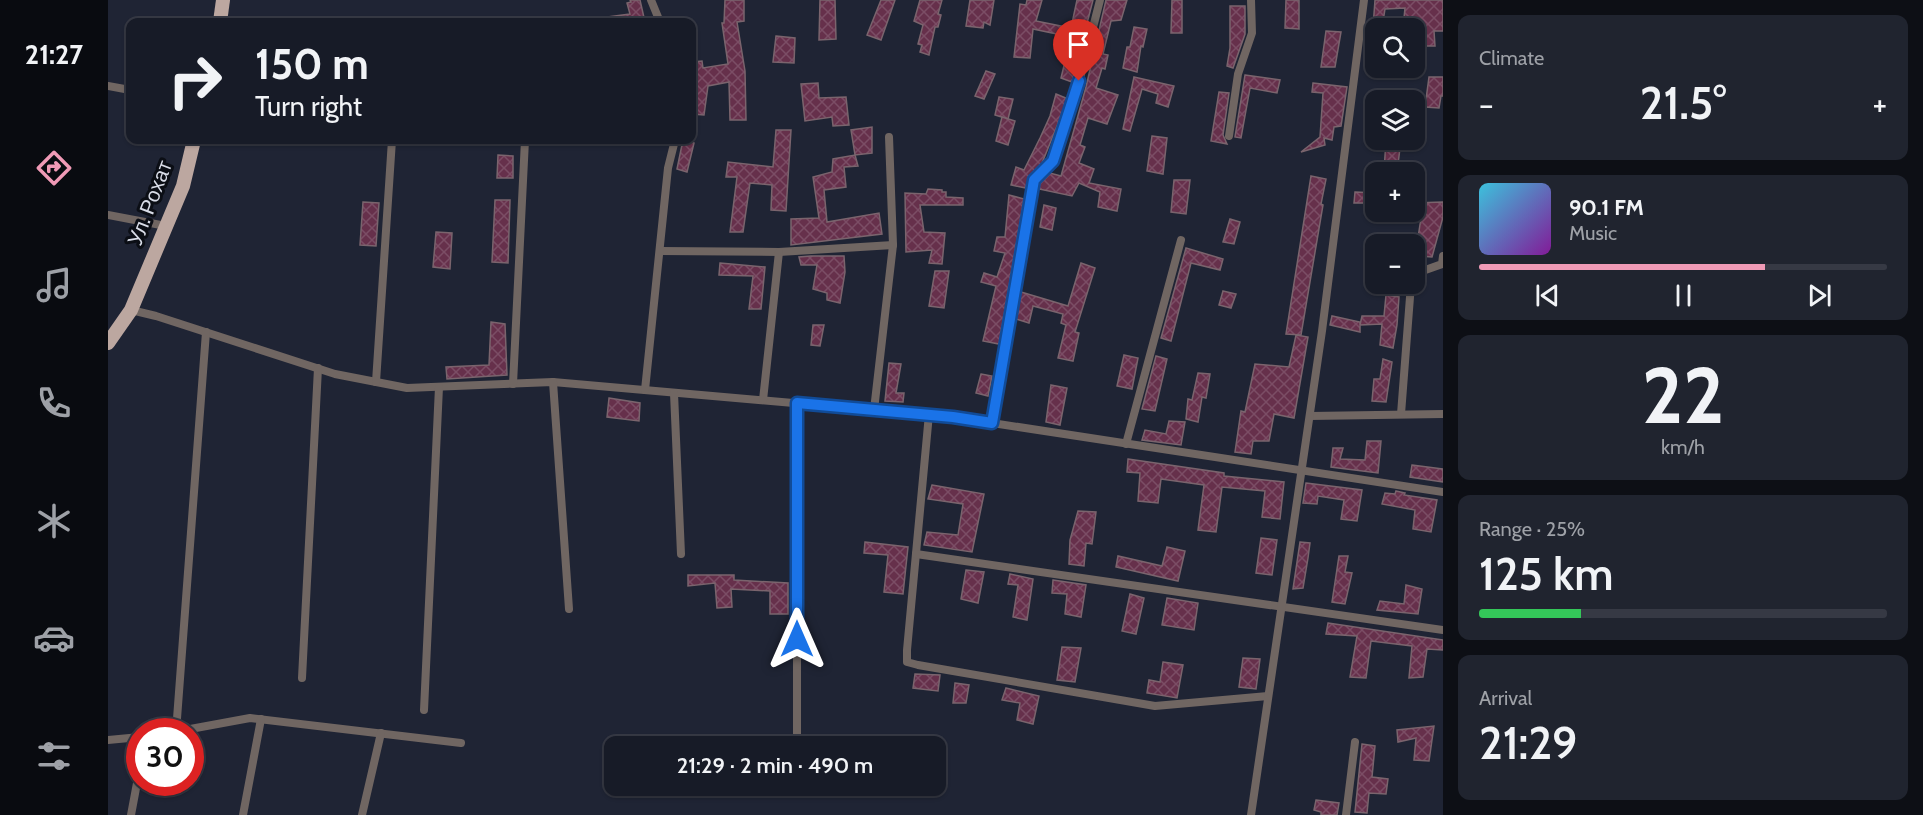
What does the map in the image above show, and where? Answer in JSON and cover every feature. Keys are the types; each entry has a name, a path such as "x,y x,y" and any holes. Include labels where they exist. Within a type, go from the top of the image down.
{"main road":[{"path":"221,18 223,0"},
{"name":"Ул. Рохат","path":"108,343 130,310 166,226 183,186 193,144"}],"street":[{"path":"651,0 658,18"},
{"path":"992,423 1034,180 1053,161 1074,102 1100,0"},
{"path":"1229,136 1238,74 1252,33 1251,0"},
{"path":"1251,815 1310,416 1364,0"},
{"path":"108,86 126,89"},
{"path":"874,410 893,245 889,137"},
{"path":"376,382 392,144"},
{"path":"513,384 525,144"},
{"path":"645,390 668,168 674,144"},
{"path":"108,215 166,226"},
{"path":"1126,444 1181,240"},
{"path":"660,251 779,252 893,245"},
{"path":"763,400 779,252"},
{"path":"1425,269 1443,262"},
{"path":"1401,414 1410,294"},
{"path":"130,310 156,316 318,368 407,388 553,382 929,414 1443,492"},
{"path":"176,718 206,332"},
{"path":"302,678 318,368"},
{"path":"553,382 569,609"},
{"path":"424,710 439,387"},
{"path":"674,393 681,554"},
{"path":"797,403 797,734"},
{"path":"929,414 906,650 907,662 1155,706 1268,696"},
{"path":"1310,416 1443,414"},
{"path":"916,554 1443,630"},
{"path":"204,727 250,718 461,742"},
{"path":"243,815 261,719"},
{"path":"362,815 381,733"},
{"path":"108,740 126,738"},
{"path":"1346,815 1356,742"},
{"path":"130,815 134,796"}],"building":[{"path":"630,0 640,0 644,18 608,18 630,14 627,3 631,2"},
{"path":"725,0 744,0 744,21 737,22 745,71 746,120 730,120 729,82 708,86 704,115 696,114 696,62 702,61 703,68 728,64 722,23 724,23"},
{"path":"820,0 835,0 836,39 819,40"},
{"path":"881,0 895,0 881,40 867,35"},
{"path":"920,0 942,0 938,14 941,15 938,27 935,27 929,55 920,52 922,45 918,44 923,25 914,21"},
{"path":"970,0 994,0 990,25 984,22 983,28 966,26"},
{"path":"1027,0 1042,0 1036,21 1071,28 1077,0 1093,0 1072,82 1061,78 1071,37 1033,29 1030,58 1014,57 1020,4 1026,5"},
{"path":"1106,0 1127,0 1121,20 1111,21 1103,54 1108,55 1105,69 1102,68 1096,88 1118,95 1107,124 1088,118 1080,145 1085,147 1079,163 1094,169 1089,183 1121,189 1117,211 1098,207 1100,192 1079,183 1072,196 1039,189 1040,183 1050,173 1061,176 1086,87"},
{"path":"1172,0 1182,0 1182,33 1171,33"},
{"path":"1286,0 1299,0 1299,29 1285,28"},
{"path":"1375,0 1443,0 1443,31 1434,31 1435,46 1425,46 1425,18 1404,18 1405,8 1385,9 1384,18 1374,18"},
{"path":"1230,6 1245,6 1245,34 1233,68 1227,66 1230,48"},
{"path":"1134,27 1147,29 1143,47 1141,46 1137,72 1123,68"},
{"path":"1326,31 1341,32 1335,67 1321,67"},
{"path":"776,36 795,38 794,63 773,62"},
{"path":"986,71 995,74 984,99 975,96"},
{"path":"1245,75 1280,80 1277,93 1250,88 1241,138 1235,137"},
{"path":"1134,77 1174,86 1168,107 1156,103 1158,94 1142,89 1130,131 1123,129"},
{"path":"1429,77 1443,77 1443,96 1441,96 1439,108 1425,107"},
{"path":"818,83 819,98 846,97 849,125 833,126 832,117 805,121 801,84"},
{"path":"1313,83 1347,87 1341,126 1334,127 1332,140 1324,138 1325,145 1301,152 1320,137 1323,93 1312,92"},
{"path":"1219,92 1229,93 1223,135 1227,144 1211,141"},
{"path":"1056,94 1068,99 1042,163 1029,176 1026,188 1011,185 1016,167 1024,170 1040,138 1050,116"},
{"path":"999,97 1013,99 1008,119 995,115"},
{"path":"1002,117 1015,121 1008,145 996,141"},
{"path":"872,127 872,153 855,155 851,130"},
{"path":"776,130 791,130 786,211 771,210 772,185 750,183 743,232 730,232 737,177 726,177 728,162 773,167"},
{"path":"1152,136 1167,138 1163,174 1147,171"},
{"path":"682,144 694,144 687,172 677,169"},
{"path":"1385,150 1400,150 1398,162 1385,162"},
{"path":"498,155 513,156 513,178 497,178"},
{"path":"855,155 858,166 844,167 846,187 824,190 827,222 879,213 882,234 791,245 791,219 819,218 813,177 832,172 833,159"},
{"path":"1311,176 1326,179 1321,204 1323,205 1301,335 1286,334"},
{"path":"1174,180 1190,180 1186,214 1171,212"},
{"path":"928,189 942,190 946,192 946,197 963,198 963,205 920,205 924,232 945,233 942,264 929,263 932,250 906,252 905,193 926,194"},
{"path":"1355,192 1365,192 1365,203 1354,203"},
{"path":"1009,195 1024,199 999,344 983,341 996,286 981,282 984,273 997,277 1005,253 994,251 997,237 1005,237"},
{"path":"495,200 510,200 508,263 492,262"},
{"path":"363,202 379,203 376,246 360,245"},
{"path":"1443,202 1443,217 1432,257 1425,256 1425,234 1419,234 1420,222 1425,222 1425,203"},
{"path":"1044,205 1056,208 1052,230 1040,227"},
{"path":"1230,219 1240,222 1234,244 1223,242"},
{"path":"436,232 452,233 450,269 433,267"},
{"path":"1186,248 1223,259 1220,270 1191,263 1171,341 1161,338"},
{"path":"844,256 845,272 840,303 827,300 827,293 813,289 817,265 801,265 799,257"},
{"path":"720,263 765,267 761,309 749,309 753,276 719,275"},
{"path":"1081,263 1095,268 1075,332 1079,333 1073,361 1058,358 1066,325 1061,323 1063,314 1033,306 1029,323 1016,319 1021,292 1068,306"},
{"path":"935,271 949,271 944,308 929,306"},
{"path":"1223,291 1236,294 1231,308 1219,305"},
{"path":"1386,295 1399,297 1393,348 1380,345 1382,324 1360,325 1362,316 1384,316"},
{"path":"1332,316 1360,322 1360,332 1330,325"},
{"path":"491,322 505,324 507,375 447,379 446,367 489,365"},
{"path":"813,325 824,325 820,346 811,345"},
{"path":"1296,335 1308,337 1294,418 1274,414 1269,441 1253,441 1251,454 1235,452 1241,411 1245,412 1255,364 1289,367"},
{"path":"1124,355 1138,358 1132,389 1117,386"},
{"path":"1156,356 1167,359 1155,411 1142,409"},
{"path":"1383,359 1392,362 1386,402 1372,401 1374,379 1380,379"},
{"path":"889,363 901,364 896,393 904,393 903,402 885,401"},
{"path":"1198,373 1210,374 1206,398 1202,397 1198,422 1186,419 1188,399 1192,400"},
{"path":"981,374 992,376 988,396 976,393"},
{"path":"1051,385 1067,388 1060,425 1046,422"},
{"path":"609,398 640,403 639,421 607,417"},
{"path":"1169,421 1185,422 1181,445 1142,440 1145,430 1166,434"},
{"path":"1367,441 1381,441 1378,473 1331,467 1333,448 1343,448 1340,459 1365,460"},
{"path":"1128,459 1224,473 1224,476 1284,482 1280,519 1262,517 1265,491 1222,487 1216,532 1198,530 1204,485 1161,479 1158,503 1138,501 1140,473 1127,472"},
{"path":"1412,465 1443,469 1443,482 1410,477"},
{"path":"1306,483 1362,490 1357,521 1341,519 1344,500 1318,496 1317,504 1303,503"},
{"path":"932,485 984,494 972,552 924,545 927,532 958,535 963,504 928,499"},
{"path":"1396,491 1405,493 1404,495 1437,500 1431,532 1413,529 1415,510 1382,504 1385,493 1395,494"},
{"path":"1078,511 1096,512 1092,544 1086,543 1084,566 1069,564 1070,540"},
{"path":"1261,538 1277,540 1272,575 1256,573"},
{"path":"865,542 908,547 903,594 884,592 888,555 864,553"},
{"path":"1300,542 1310,543 1308,558 1303,588 1293,589"},
{"path":"1167,547 1185,551 1178,581 1116,567 1118,556 1162,566"},
{"path":"1339,556 1348,556 1345,572 1352,573 1345,604 1332,602"},
{"path":"966,570 984,572 978,603 961,599"},
{"path":"1010,574 1033,579 1027,620 1013,617 1018,585 1008,584"},
{"path":"688,575 734,575 734,580 788,583 788,614 770,614 770,591 731,589 732,607 717,608 715,583 688,586"},
{"path":"1053,580 1086,585 1081,617 1065,614 1067,594 1052,593"},
{"path":"1406,585 1422,589 1418,614 1377,610 1380,601 1404,604"},
{"path":"1130,594 1144,598 1136,634 1122,631"},
{"path":"1167,598 1198,603 1194,630 1162,625"},
{"path":"1328,623 1443,640 1443,650 1427,649 1423,677 1409,678 1412,646 1371,641 1366,678 1350,677 1357,636 1326,634"},
{"path":"1062,647 1081,648 1075,682 1057,680"},
{"path":"1243,658 1260,659 1256,689 1239,687"},
{"path":"1163,662 1183,665 1177,698 1147,693 1149,680 1160,682"},
{"path":"915,674 940,675 938,691 913,688"},
{"path":"955,683 969,685 966,703 953,703"},
{"path":"1006,688 1039,696 1033,724 1017,720 1020,703 1002,700"},
{"path":"1434,726 1429,761 1414,760 1416,738 1398,742 1397,730"},
{"path":"1362,744 1375,746 1372,777 1388,779 1386,794 1369,793 1367,813 1355,812"},
{"path":"1316,800 1339,803 1337,815 1321,815 1321,812 1314,810"}],"route":[{"path":"797,639 797,403 953,417 992,423 1034,180 1053,161 1079,81"}]}
